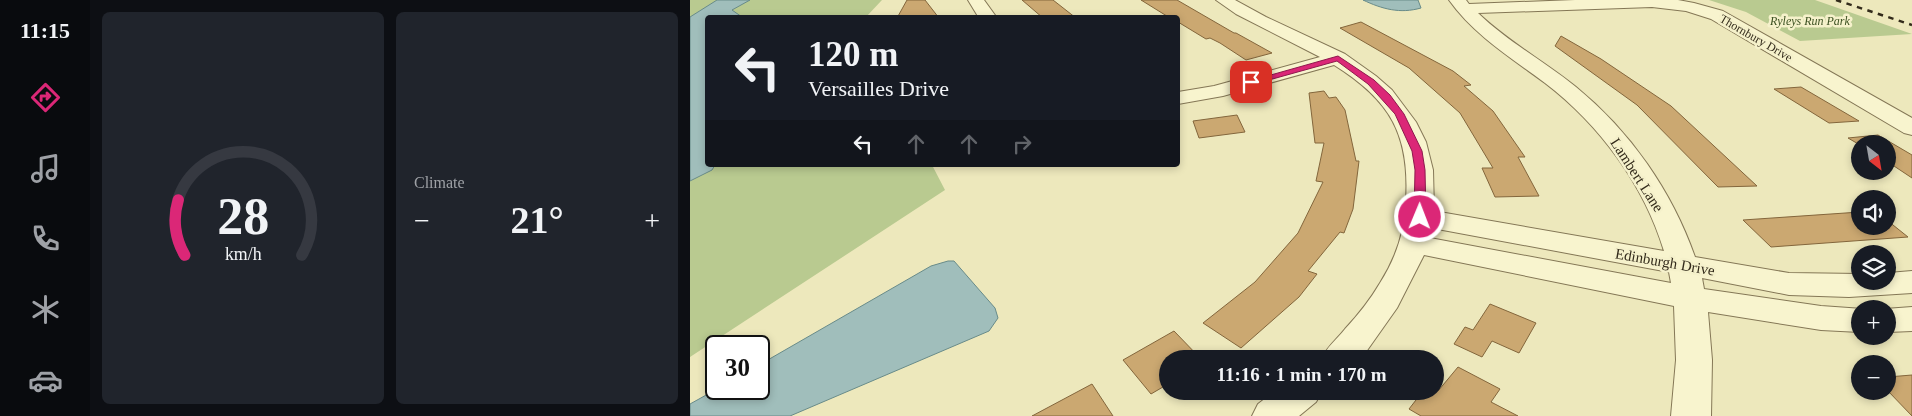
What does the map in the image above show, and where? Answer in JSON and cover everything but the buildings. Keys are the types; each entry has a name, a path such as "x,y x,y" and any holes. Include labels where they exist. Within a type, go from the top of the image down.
{"street":[{"path":"976,0 986,15"},
{"path":"1224,0 1338,58 1371,82 1387,97 1399,114 1417,151 1420,170 1417,230 1399,277 1378,313 1347,350"},
{"name":"Thornbury Drive","path":"1696,0 1725,8 1746,17 1912,108"},
{"name":"Thornbury Drive","path":"1459,2 1652,2 1704,10 1717,15 1912,128"},
{"name":"Lambert Lane","path":"1459,2 1496,40 1545,73 1580,101 1625,152 1648,187 1667,221 1683,266 1695,350 1691,416"},
{"path":"1180,98 1216,92 1338,58"},
{"name":"Edinburgh Drive","path":"1417,230 1683,266 1797,284 1849,286 1912,282"},
{"name":"Edinburgh Drive","path":"1417,230 1689,298 1821,318 1851,320"},
{"path":"1896,320 1912,319"},
{"path":"1272,416 1292,400"}],"green space":[{"path":"690,0 882,0 868,15 705,15 705,167 933,167 945,190 724,335 705,335 705,347 690,357"},
{"name":"Ryleys Run Park","path":"1709,0 1815,0 1912,34 1800,41 1746,12"}],"water":[{"path":"717,0 750,0 732,10 739,15 705,15 705,167 714,167 712,170 690,181 690,17"},
{"path":"1363,0 1418,0 1421,8 1406,11 1391,10"},
{"path":"954,261 995,308 998,318 989,331 790,416 690,416 690,404 705,396 705,400 770,400 770,359 931,266"}],"railway":[{"path":"1836,0 1912,25"}],"route":[{"path":"1251,82 1338,58 1354,68 1387,97 1409,132 1417,151 1420,170 1420,217"}]}
